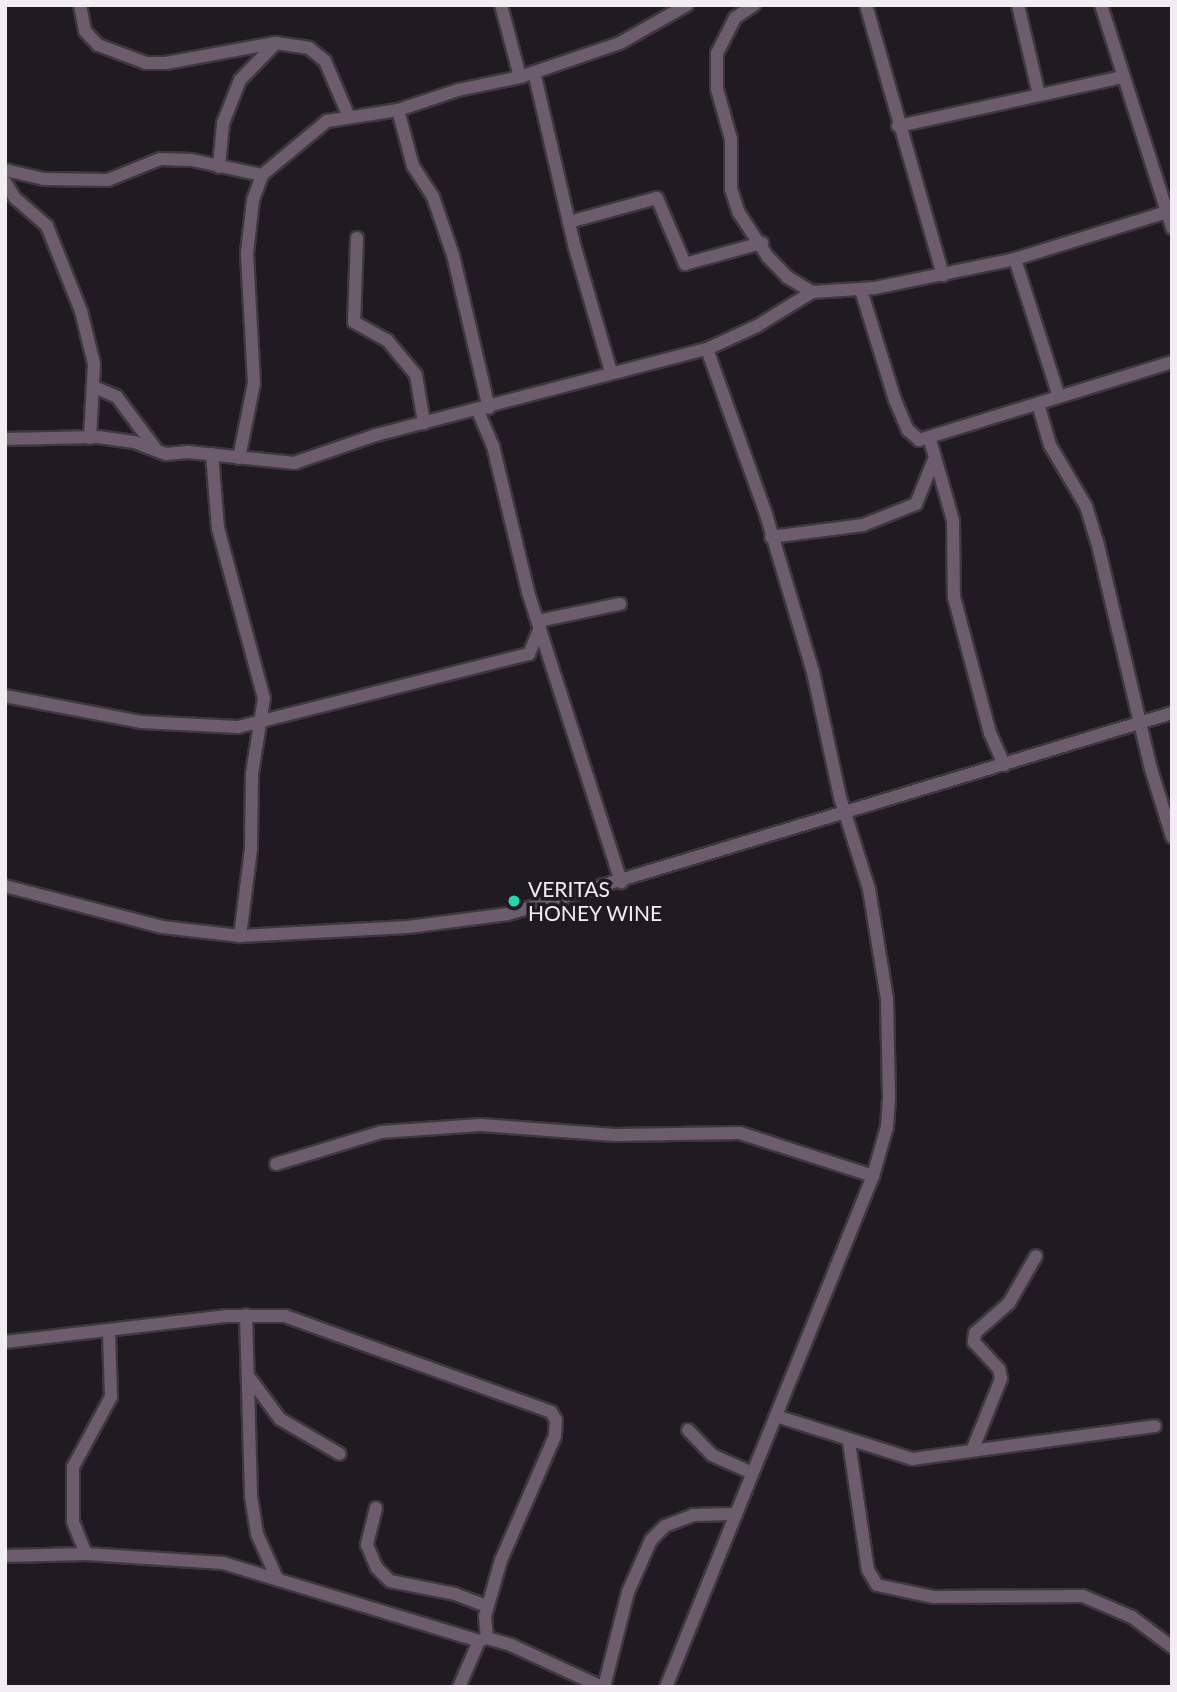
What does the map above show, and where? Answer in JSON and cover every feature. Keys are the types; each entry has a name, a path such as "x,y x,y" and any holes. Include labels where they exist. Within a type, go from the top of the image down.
{"street":[{"path":"80,5 85,31 98,45 146,63 166,63 276,43 317,52 349,117"},
{"path":"502,5 520,77"},
{"path":"239,458 254,383 247,253 253,200 262,175 327,121 398,110 458,90 520,77 620,43 687,5"},
{"path":"754,5 735,18 724,36 716,75 731,139 730,189 739,213 778,268 812,292"},
{"path":"866,5 898,126 943,275"},
{"path":"1018,5 1039,95"},
{"path":"1101,5 1172,228"},
{"path":"219,167 223,123 240,80 276,43"},
{"path":"534,72 569,222 611,372"},
{"path":"898,126 1123,77"},
{"path":"398,110 413,166 433,197 453,255 483,409 539,625 554,663 621,882"},
{"path":"5,170 43,178 91,181 120,177 150,160 192,160 262,175"},
{"path":"5,182 15,198 41,217 57,248 90,341 94,387 90,438"},
{"path":"569,222 657,198 685,264 762,243"},
{"path":"5,439 90,438 134,442 158,452 212,454 294,463 425,423 611,372 707,349 757,326 812,292 861,290 1015,259 1167,212"},
{"path":"357,238 354,322 387,340 416,375 425,423"},
{"path":"1015,259 1058,394"},
{"path":"861,290 901,415 915,439 930,439 1038,404 1058,394 1172,362"},
{"path":"666,1687 873,1176 887,1126 887,999 869,889 847,814 813,672 737,426 707,349"},
{"path":"94,387 117,397 158,452"},
{"path":"1038,404 1049,445 1086,506 1097,541 1139,722 1172,837"},
{"path":"930,439 933,461 953,520 954,597 990,733 1004,765"},
{"path":"212,454 218,528 263,681 264,718 254,757 251,839 240,936"},
{"path":"771,537 863,525 916,504 933,461"},
{"path":"539,625 620,604"},
{"path":"529,653 539,625"},
{"path":"5,696 141,722 204,728 238,727 264,718 529,653 554,663"},
{"path":"5,886 162,927 240,936 451,923 508,914 621,882 1172,713"},
{"path":"276,1164 374,1133 481,1125 615,1135 740,1133 873,1176"},
{"path":"972,1451 1001,1379 999,1369 974,1342 975,1333 1009,1303 1036,1256"},
{"path":"246,1315 246,1374 251,1400 251,1496 257,1534 276,1576"},
{"path":"5,1342 246,1315 285,1316 338,1332 554,1416 552,1446 501,1560 487,1606 483,1640 458,1687"},
{"path":"86,1555 73,1521 73,1467 111,1397 109,1332"},
{"path":"246,1374 280,1419 340,1454"},
{"path":"776,1416 902,1458 1154,1426"},
{"path":"688,1430 712,1455 752,1473"},
{"path":"849,1442 867,1570 877,1585 933,1597 1083,1596 1132,1617 1172,1647"},
{"path":"376,1508 367,1545 377,1568 390,1581 455,1594 487,1606"},
{"path":"5,1556 86,1555 223,1563 276,1576 483,1640 511,1645 603,1687 628,1592 651,1540 665,1526 693,1515 736,1514"}],"place":[{"name":"VERITAS HONEY WINE","path":"514,901"}]}
